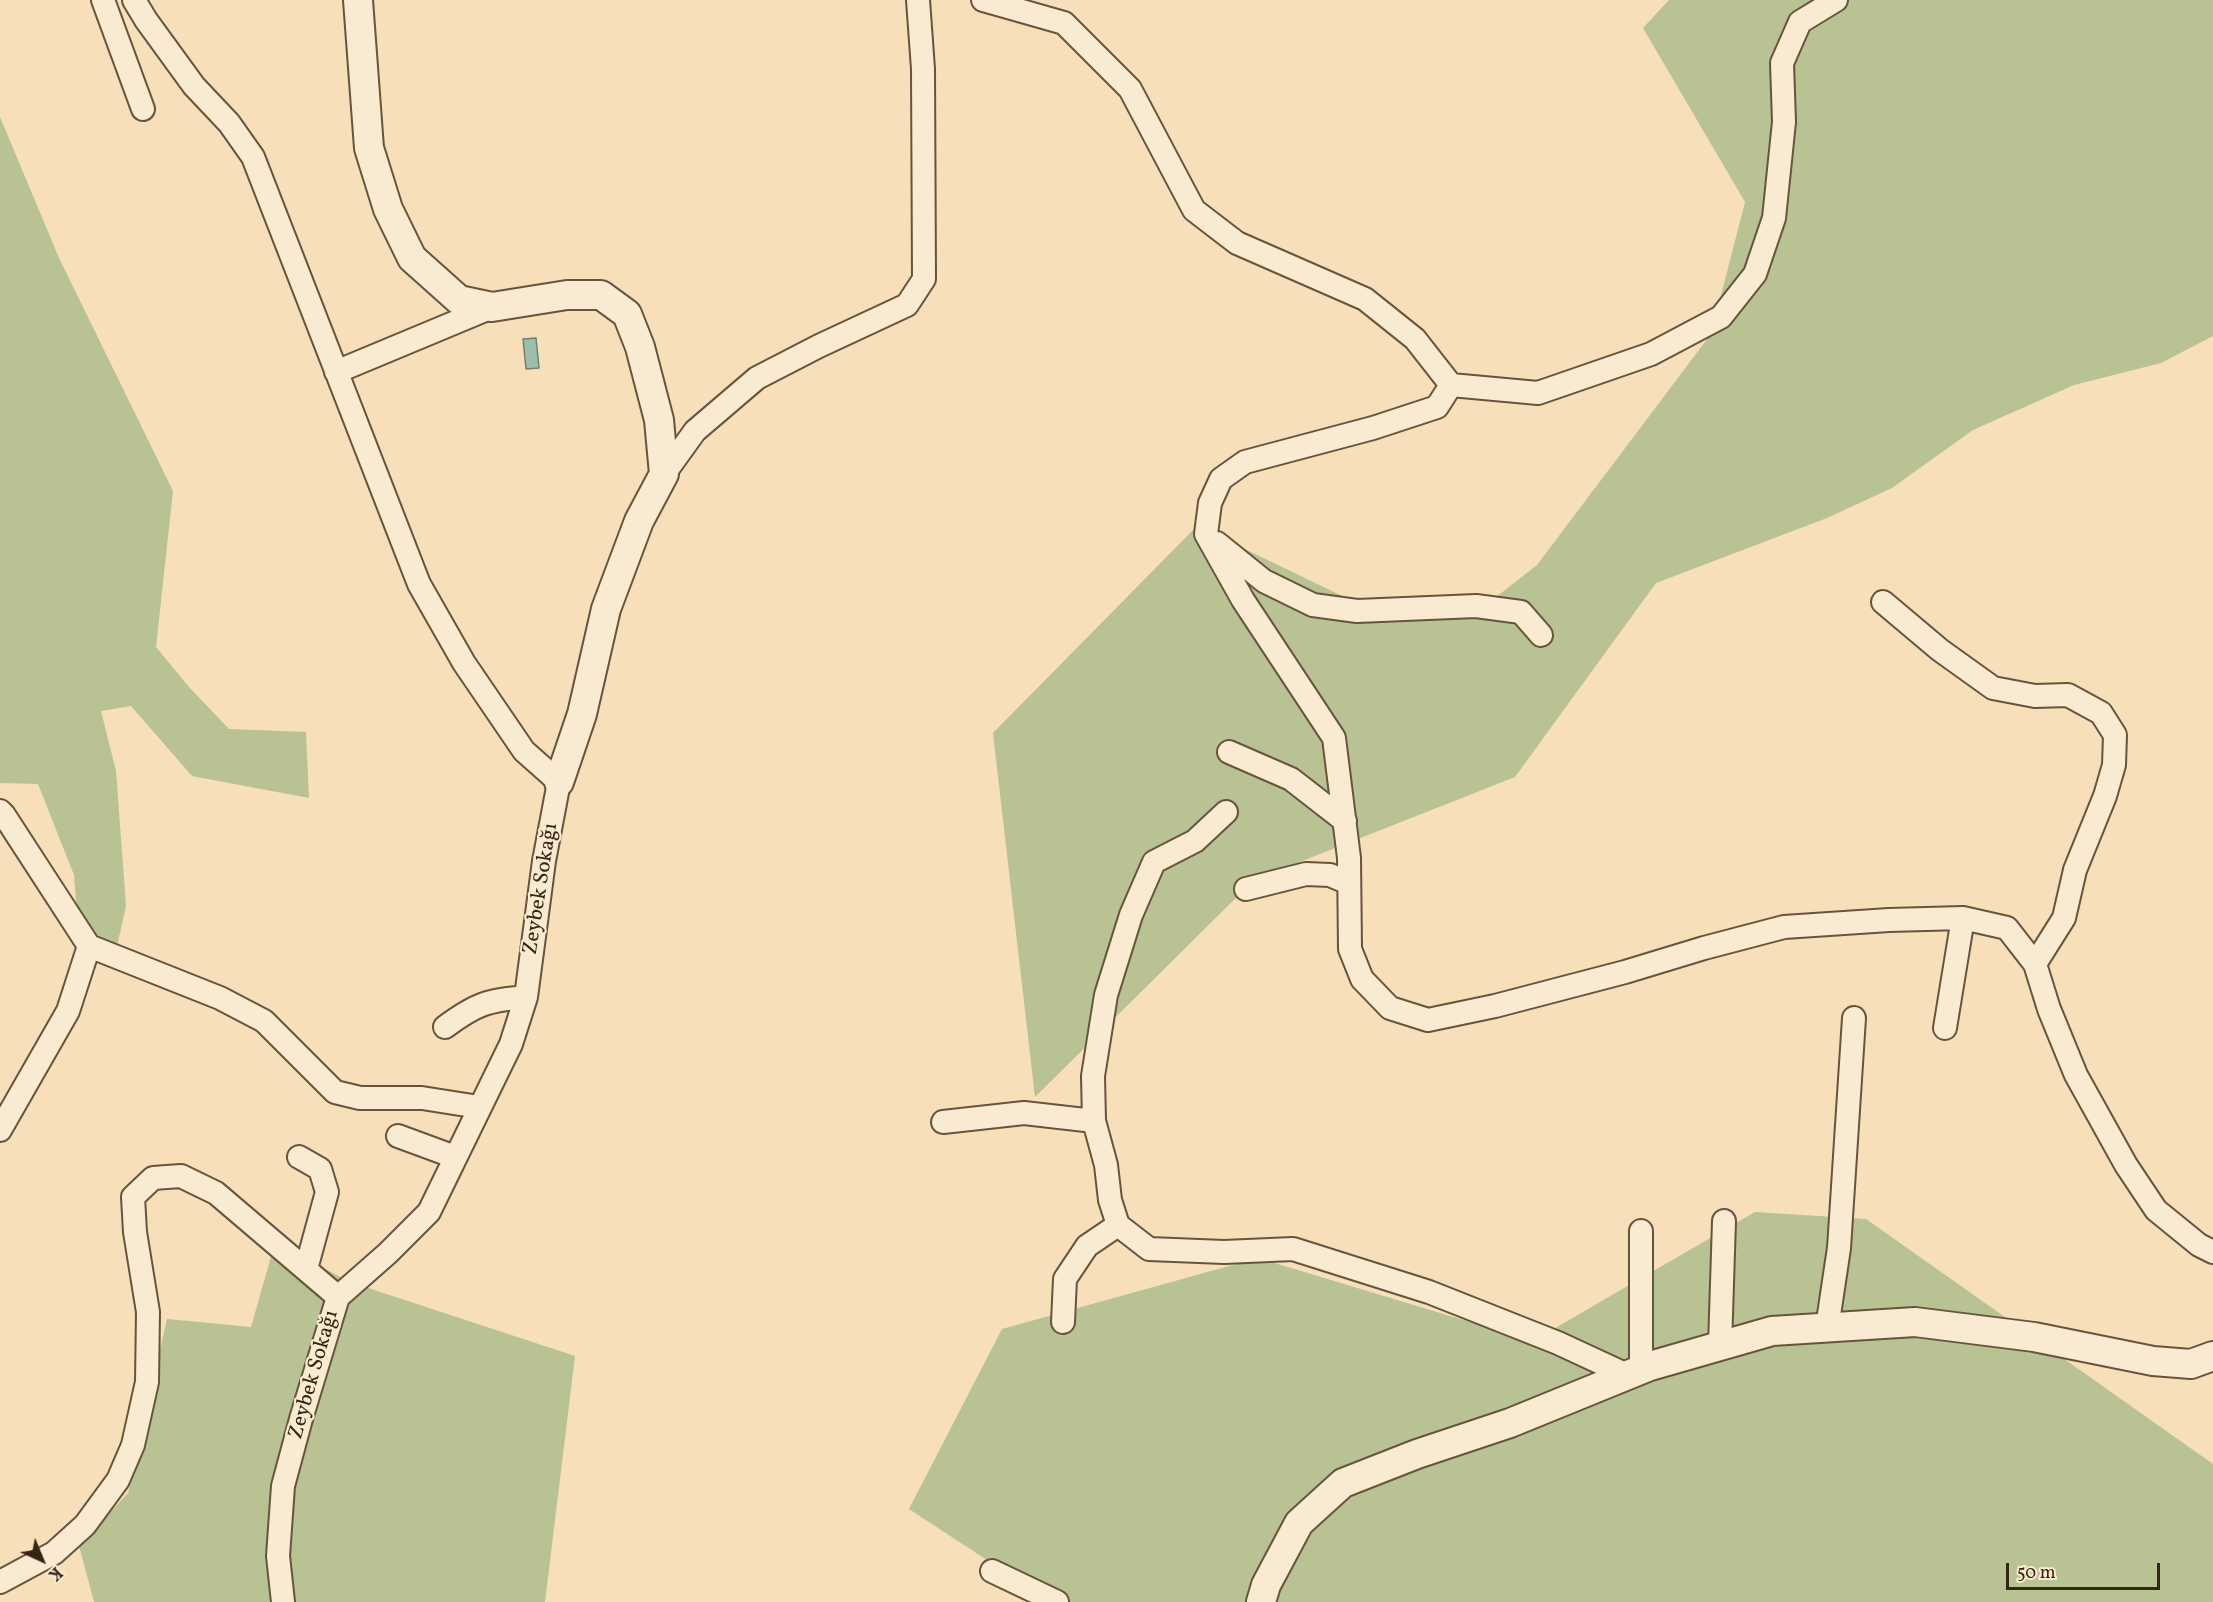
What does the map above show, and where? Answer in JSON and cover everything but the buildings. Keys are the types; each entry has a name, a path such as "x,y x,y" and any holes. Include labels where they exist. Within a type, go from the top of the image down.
{"street":[{"path":"103,0 143,109"},
{"path":"135,0 146,20 194,86 229,123 253,157 419,584 464,663 524,751 560,782 582,714 606,609 639,521 664,474 695,431 757,378 819,345 907,305 924,279 923,69 918,0"},
{"path":"357,0 369,148 388,209 412,258 459,300 492,308"},
{"path":"983,0 1064,23 1130,89 1194,210 1237,243 1365,299 1415,339 1451,385 1538,393 1651,354 1721,317 1755,274 1774,218 1784,122 1782,63 1800,22 1836,0"},
{"path":"336,372 492,308 567,295 601,295 627,314 640,347 659,420 664,474"},
{"path":"1451,385 1437,406 1373,428 1245,462 1221,479 1210,503 1206,534 1243,600 1334,738 1345,821 1350,949 1362,979 1390,1008 1428,1020 1495,1006 1784,927 1963,918 2007,928 2035,964 2049,1009 2076,1075 2126,1166 2156,1210 2199,1245 2213,1252"},
{"path":"1206,534 1264,581 1313,605 1357,612 1476,606 1521,612 1541,635"},
{"path":"1883,602 1940,650 1993,688 2035,696 2068,695 2101,713 2115,735 2114,765 2105,796 2075,870 2064,918 2035,964"},
{"path":"1229,752 1291,779 1345,821"},
{"name":"Zeybek Sokağı","path":"283,1602 278,1556 283,1486 338,1297 388,1253 429,1212 511,1044 526,997 544,861 560,782"},
{"path":"0,811 89,946 220,998 264,1021 335,1092 360,1098 422,1098 479,1107"},
{"path":"1226,812 1195,841 1154,862 1131,915 1106,995 1093,1076 1094,1121 1106,1165 1110,1200 1118,1225 1149,1249 1224,1252 1293,1249 1429,1292 1634,1372"},
{"path":"1246,889 1306,874 1330,875 1349,883"},
{"path":"1945,1028 1963,918"},
{"path":"0,1130 68,1011 89,946"},
{"path":"445,1027 465,1012 494,999 526,997"},
{"path":"1827,1328 1839,1248 1854,1018"},
{"path":"943,1122 1024,1113 1094,1121"},
{"path":"398,1136 455,1157"},
{"path":"299,1157 320,1169 327,1192 306,1269"},
{"path":"0,1582 54,1553 85,1525 118,1480 133,1445 147,1383 148,1312 135,1232 133,1197 153,1178 181,1176 216,1193 338,1297"},
{"path":"1720,1346 1724,1221"},
{"path":"1063,1322 1065,1279 1087,1246 1118,1225"},
{"path":"1634,1372 1641,1230"},
{"path":"1261,1602 1266,1585 1299,1523 1343,1483 1417,1454 1510,1423 1634,1372 1772,1331 1915,1322 2034,1337 2153,1361 2191,1364 2213,1356"},
{"path":"992,1571 1057,1602"}],"green space":[{"path":"1669,0 2213,0 2213,336 2161,363 2074,385 1973,430 1892,488 1827,518 1656,583 1515,777 1254,880 1035,1097 993,733 1197,526 1365,607 1486,605 1537,565 1711,334 1745,202 1643,28"},
{"path":"0,117 59,258 173,491 156,647 189,687 229,729 306,732 309,798 192,776 131,706 101,711 116,771 126,906 117,946 79,938 74,875 38,784 0,783"},
{"path":"1755,1212 1866,1219 2213,1464 2213,1602 1051,1602 909,1509 1002,1329 1258,1258 1533,1341"},
{"path":"275,1243 350,1282 575,1356 545,1602 94,1602 79,1546 128,1493 167,1319 251,1327"}],"shaded area":[{"path":"536,338 539,368 526,369 523,339"}]}
